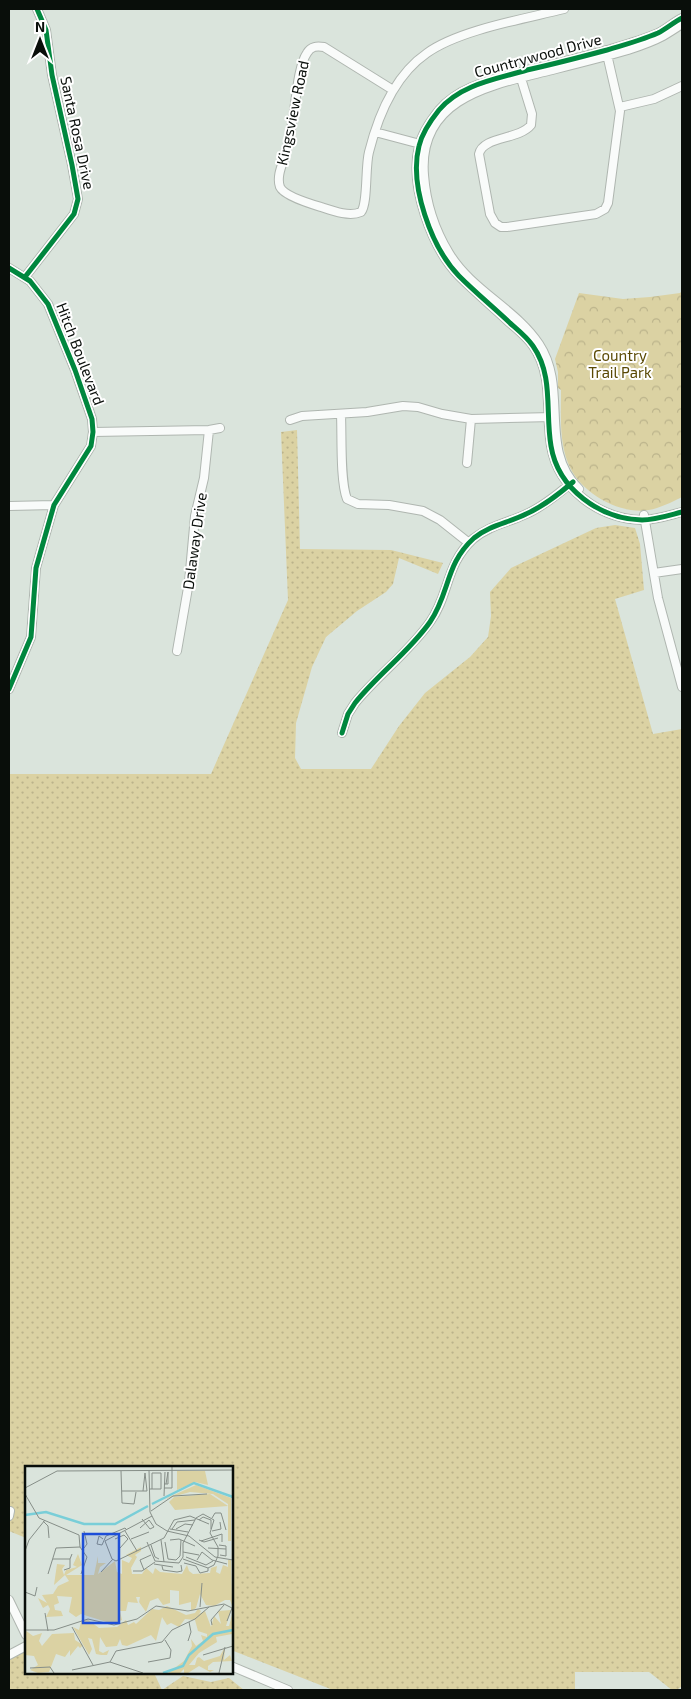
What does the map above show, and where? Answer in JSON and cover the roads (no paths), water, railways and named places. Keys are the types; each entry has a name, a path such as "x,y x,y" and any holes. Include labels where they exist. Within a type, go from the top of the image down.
{"street":[{"name":"Santa Rosa Drive","path":"24,277 74,214 78,203 72,165 52,76 47,35 37,9"},
{"path":"560,9 479,31 439,45 414,63 394,90 375,132 422,144 425,187 432,213 444,244 464,272 530,333 540,345 552,374 551,417 558,452 571,484 587,497 611,511 628,515 644,518 682,510"},
{"name":"Countrywood Drive","path":"607,53 657,33 682,18"},
{"name":"Countrywood Drive","path":"422,144 452,106 478,90 520,75 659,38 682,24"},
{"name":"Kingsview Road","path":"375,132 368,154 365,184 366,201 362,212 348,214 314,205 281,189 280,172 292,123 302,67 308,50 315,47 324,47 394,90"},
{"path":"520,75 532,114 531,125 526,131 517,135 487,143 480,150 479,154 490,214 496,225 507,227 596,214 605,209 619,128 620,108 607,53"},
{"path":"620,108 661,96 682,86"},
{"name":"Hitch Boulevard","path":"9,268 24,277 38,290 48,304 76,370 92,419 93,432 91,446 54,505 36,568 31,637 9,689"},
{"path":"290,420 302,416 341,415 403,406 418,407 442,414 471,419 551,417"},
{"path":"341,415 343,473 347,499 358,504 389,505 423,511 440,520 469,543"},
{"path":"467,463 471,419"},
{"path":"93,432 209,430 220,428"},
{"name":"Dalaway Drive","path":"177,651 189,582 195,516 204,478 209,430"},
{"path":"342,733 348,714 355,703 429,623 439,606 452,567 459,554 469,543 489,528 526,514 541,506 571,484"},
{"path":"9,506 54,505"},
{"path":"644,518 658,598 682,686"},
{"path":"654,573 682,569"},
{"path":"9,1600 25,1633"},
{"path":"9,1655 25,1647"},
{"path":"232,1666 288,1690"}],"park label":[{"name":"Country Trail Park","path":"620,364"}]}
